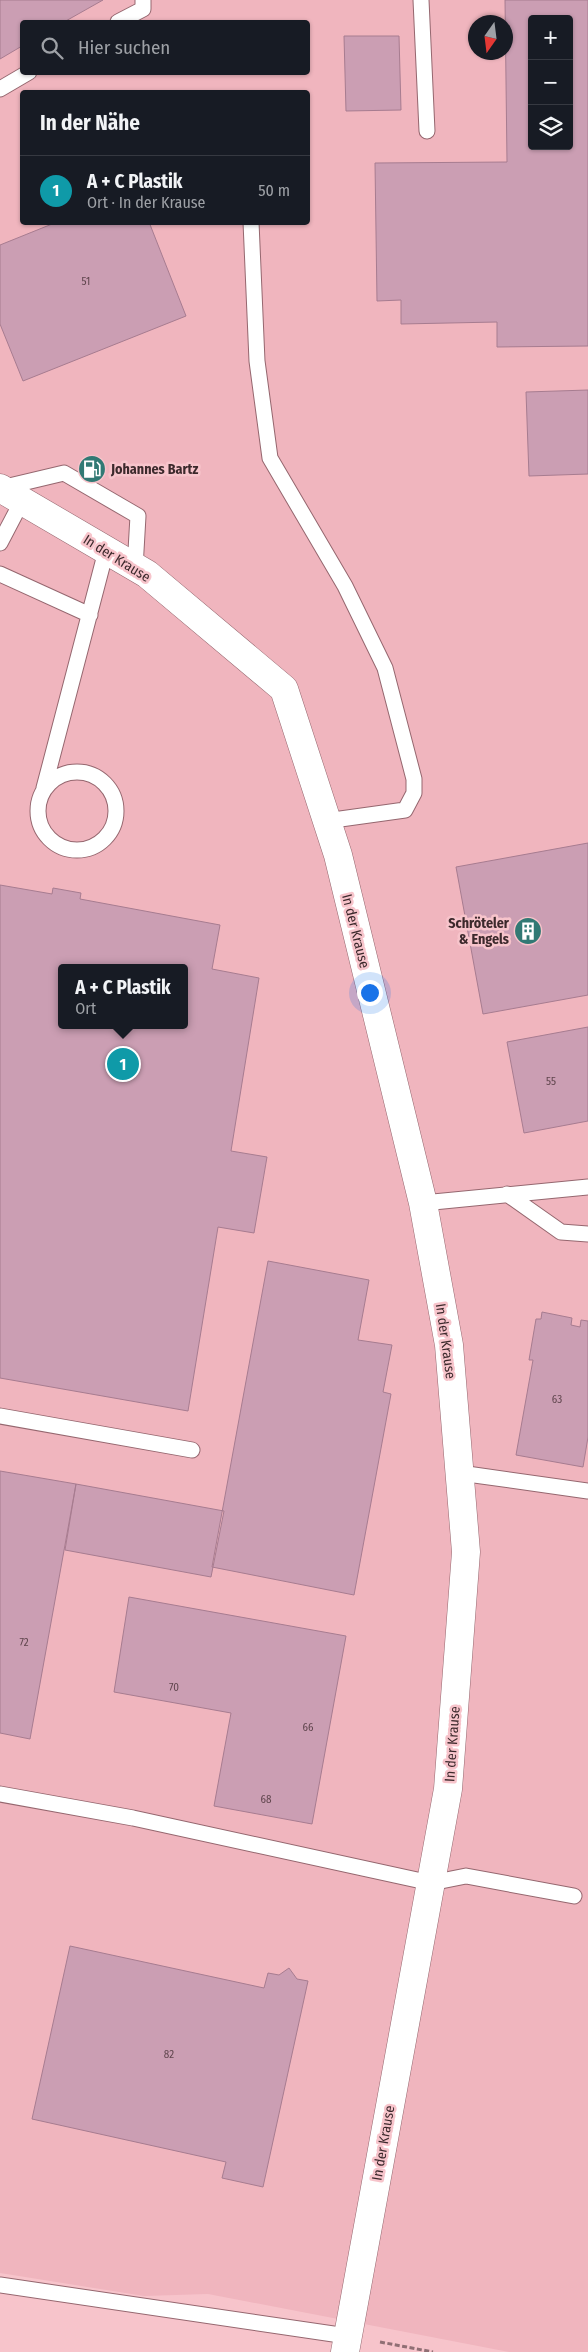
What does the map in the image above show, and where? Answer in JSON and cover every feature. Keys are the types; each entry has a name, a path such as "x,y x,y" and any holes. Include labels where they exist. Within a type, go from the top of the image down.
{"street":[{"name":"In der Krause","path":"8,492 147,574 284,689 338,855 422,1203 449,1346 466,1552 448,1789 346,2344"}],"lane":[{"path":"122,20 143,9 143,0"},
{"path":"421,0 427,131"},
{"path":"0,89 24,75"},
{"path":"252,225 257,361 270,458 345,586 385,668 414,779 414,793 405,810 326,821"},
{"path":"0,543 8,492 64,472 138,516 135,568"},
{"path":"44,788 53,779 65,773 78,771 90,773 102,779 113,795 117,814 114,826 107,837 97,845 85,850 72,850 59,846 48,838 41,827 38,814 39,800 44,788 106,551"},
{"path":"0,574 90,614"},
{"path":"422,1203 588,1187"},
{"path":"506,1194 561,1232 588,1234"},
{"path":"0,1416 192,1450"},
{"path":"460,1473 588,1491"},
{"path":"0,1794 133,1818 431,1882 466,1876 574,1896"},
{"path":"0,2285 346,2344"}],"path":[{"path":"346,2344 432,2352"}],"shaded area":[{"path":"0,0 588,0 588,2352 509,2352 208,2294 144,2296 0,2273"}],"building":[{"path":"0,0 103,0 68,20 20,20 20,47 0,59"},
{"path":"505,0 588,0 588,346 497,347 497,322 401,324 401,300 377,301 375,163 507,162 506,60 513,60 513,15 505,15"},
{"path":"344,36 399,36 401,110 346,111"},
{"path":"50,225 150,225 186,316 23,381 0,324 0,245"},
{"path":"588,390 588,474 529,476 526,392"},
{"name":"Schröteler & Engels","path":"588,843 588,995 483,1014 456,867"},
{"path":"0,885 52,894 53,888 81,893 80,899 220,925 212,969 259,978 231,1151 267,1157 254,1233 218,1227 188,1411 0,1378"},
{"path":"588,1027 588,1121 524,1133 507,1042"},
{"path":"268,1261 369,1280 358,1340 392,1345 383,1392 391,1394 354,1595 212,1567"},
{"path":"542,1312 572,1318 571,1325 580,1327 581,1320 588,1321 588,1437 583,1467 516,1455 533,1360 529,1360 536,1319 541,1319"},
{"path":"0,1471 76,1484 30,1739 0,1733"},
{"path":"76,1484 224,1511 211,1577 65,1550"},
{"path":"129,1597 346,1636 312,1824 214,1806 231,1713 114,1692"},
{"path":"70,1946 264,1988 268,1973 279,1975 289,1968 297,1979 308,1981 263,2187 222,2178 226,2162 32,2119"}],"place":[{"name":"Johannes Bartz","path":"92,469"},
{"name":"Schröteler & Engels","path":"528,931"},
{"name":"A + C Plastik","path":"123,1064"}]}
